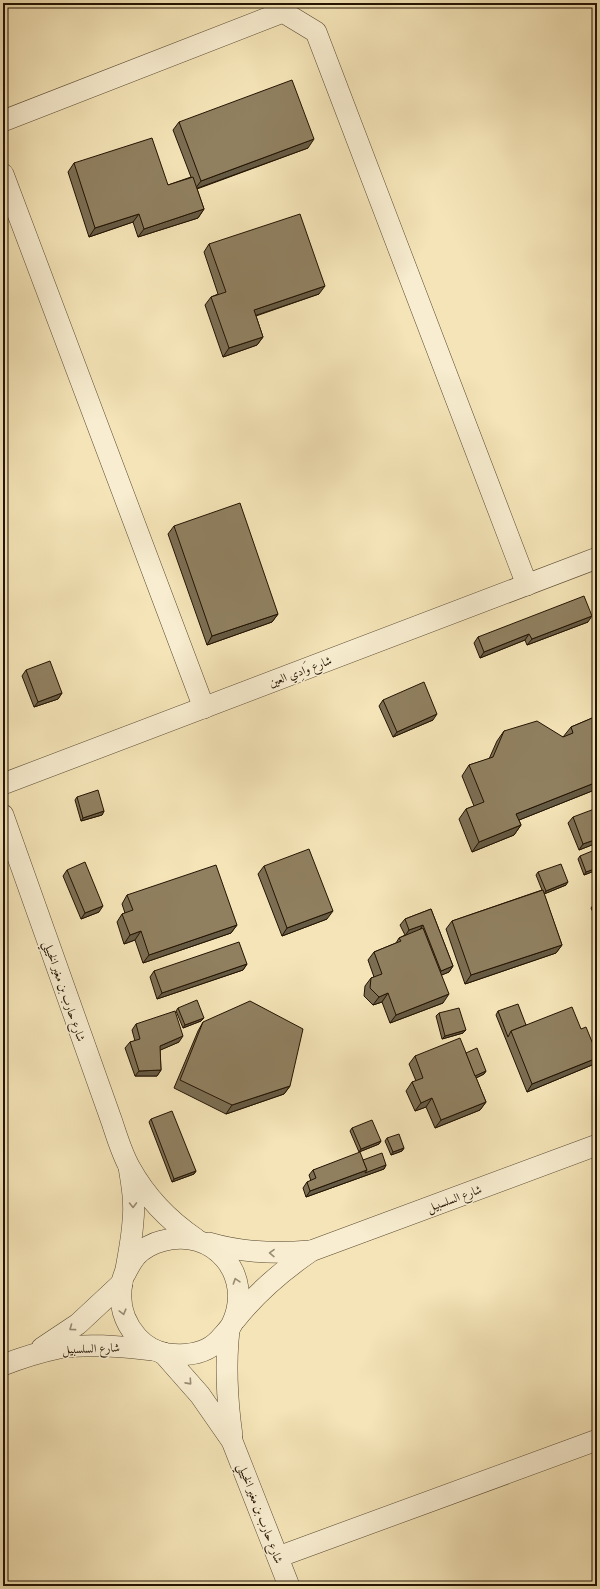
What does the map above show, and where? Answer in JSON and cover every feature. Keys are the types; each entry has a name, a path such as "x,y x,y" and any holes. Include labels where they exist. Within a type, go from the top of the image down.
{"street":[{"path":"3,121 283,12 316,32 527,585"},
{"path":"3,174 204,708"},
{"name":"شارع وَادِي العين","path":"3,784 597,558"},
{"name":"شارع حارب بن مغير الخييلي","path":"3,815 129,1167 142,1188 158,1207 176,1225 200,1241"},
{"name":"شارع السلسبيل","path":"231,1326 249,1302 268,1283 311,1251 597,1144"},
{"name":"شارع حارب بن مغير الخييلي","path":"123,1278 133,1220 133,1193 129,1167"},
{"path":"175,1237 200,1241 220,1253 232,1268 238,1286 238,1305 231,1326 216,1343 200,1352 181,1356 159,1351 141,1341 130,1329 123,1315 120,1299 123,1278 136,1255 154,1243 175,1237"},
{"name":"شارع السلسبيل","path":"200,1241 230,1249 257,1253 311,1251"},
{"name":"شارع السلسبيل","path":"3,1365 29,1355 54,1341 78,1324 123,1278"},
{"name":"شارع حارب بن مغير الخييلي","path":"231,1326 226,1357 232,1441"},
{"name":"شارع السلسبيل","path":"29,1355 60,1348 91,1345 159,1351"},
{"name":"شارع حارب بن مغير الخييلي","path":"159,1351 200,1395 232,1441 289,1586"},
{"path":"278,1557 597,1440"}],"building":[{"path":"292,80 314,139 201,181 179,122"},
{"path":"152,138 168,185 193,177 204,209 144,229 139,214 95,228 74,163"},
{"path":"300,214 325,286 254,310 263,337 229,348 211,297 226,292 209,244"},
{"path":"240,503 278,614 212,636 174,526"},
{"path":"584,596 592,616 532,639 529,634 484,652 478,637"},
{"path":"50,661 62,693 38,702 26,670"},
{"path":"424,682 437,714 397,732 383,700"},
{"path":"597,716 597,782 516,814 521,825 479,842 466,809 484,802 469,765 493,757 504,731 537,721 563,737 573,733 571,727"},
{"path":"98,790 104,811 83,818 77,797"},
{"path":"597,808 597,839 583,844 573,817"},
{"path":"309,849 333,911 287,928 264,866"},
{"path":"597,849 597,868 586,872 580,856"},
{"path":"85,862 103,906 85,913 67,870"},
{"path":"561,864 568,882 546,891 538,872"},
{"path":"216,865 237,925 149,955 141,931 130,935 122,914 133,910 127,895"},
{"path":"543,890 562,945 471,975 452,921"},
{"path":"431,909 453,966 441,971 423,925 409,930 405,919"},
{"path":"423,928 449,994 396,1015 388,993 379,997 370,988 371,978 382,974 374,952 401,941 399,938"},
{"path":"239,942 247,964 162,993 154,971"},
{"path":"197,1000 204,1018 185,1025 178,1008"},
{"path":"250,1001 303,1029 290,1086 232,1105 180,1080 203,1022"},
{"path":"518,1004 526,1025 511,1031 508,1037 498,1011"},
{"path":"572,1007 581,1029 586,1027 597,1054 597,1058 532,1084 511,1031"},
{"path":"459,1008 466,1030 445,1036 439,1013"},
{"path":"175,1011 183,1036 160,1046 161,1070 139,1071 130,1042 140,1039 136,1024"},
{"path":"460,1038 486,1102 441,1120 432,1098 421,1103 412,1082 423,1078 415,1056"},
{"path":"477,1048 486,1071 475,1076 466,1053"},
{"path":"172,1111 196,1171 174,1179 151,1119"},
{"path":"372,1120 381,1141 361,1149 352,1128"},
{"path":"399,1134 404,1148 393,1152 387,1138"},
{"path":"360,1152 367,1170 310,1191 307,1182 316,1178 313,1170"},
{"path":"382,1153 386,1165 365,1173 367,1170 363,1160"}]}
